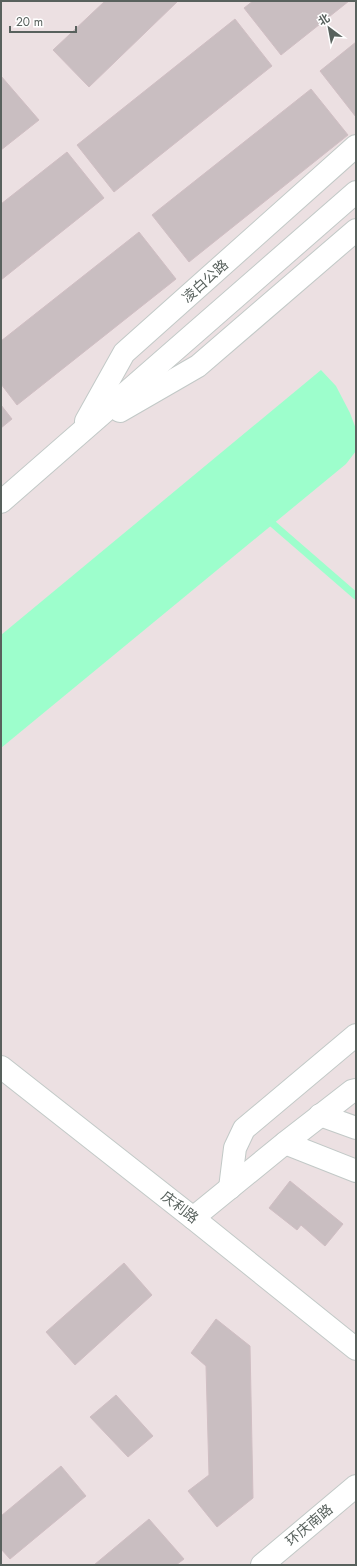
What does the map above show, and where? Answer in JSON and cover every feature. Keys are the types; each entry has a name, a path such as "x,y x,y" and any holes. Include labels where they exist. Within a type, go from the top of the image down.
{"street":[{"name":"凌白公路","path":"79,434 124,353 356,146"},
{"name":"凌白公路","path":"1,502 356,192"},
{"name":"凌白公路","path":"79,434 198,366 356,230"},
{"path":"230,1188 235,1148 244,1129 356,1035"},
{"name":"庆利路","path":"1,1067 356,1349"},
{"path":"193,1218 285,1142 352,1091 356,1090"},
{"path":"320,1115 356,1128"},
{"path":"285,1142 356,1171"},
{"name":"环庆南路","path":"262,1565 356,1486"}],"shaded area":[{"path":"321,370 336,386 350,413 356,429 356,451 346,464 1,748 1,635"}],"building":[{"path":"105,1 178,1 89,87 53,50"},
{"path":"253,1 349,1 281,55 244,8"},
{"path":"235,19 272,66 114,192 77,145"},
{"path":"356,42 356,117 320,71"},
{"path":"1,76 39,120 1,150"},
{"path":"311,89 348,135 189,262 152,215"},
{"path":"67,152 104,198 1,280 1,204"},
{"path":"139,232 176,279 17,405 1,384 1,341"},
{"path":"1,405 12,419 1,428"},
{"path":"290,1181 343,1224 325,1246 301,1225 297,1230 269,1208"},
{"path":"124,1263 152,1295 75,1365 46,1332"},
{"path":"216,1319 250,1346 253,1498 217,1527 188,1491 209,1475 206,1366 191,1353"},
{"path":"116,1395 153,1436 128,1457 90,1417"},
{"path":"61,1466 86,1496 10,1559 1,1549 1,1516"},
{"path":"149,1519 184,1559 176,1565 94,1565"}],"waterway":[{"path":"266,518 356,596"}]}
